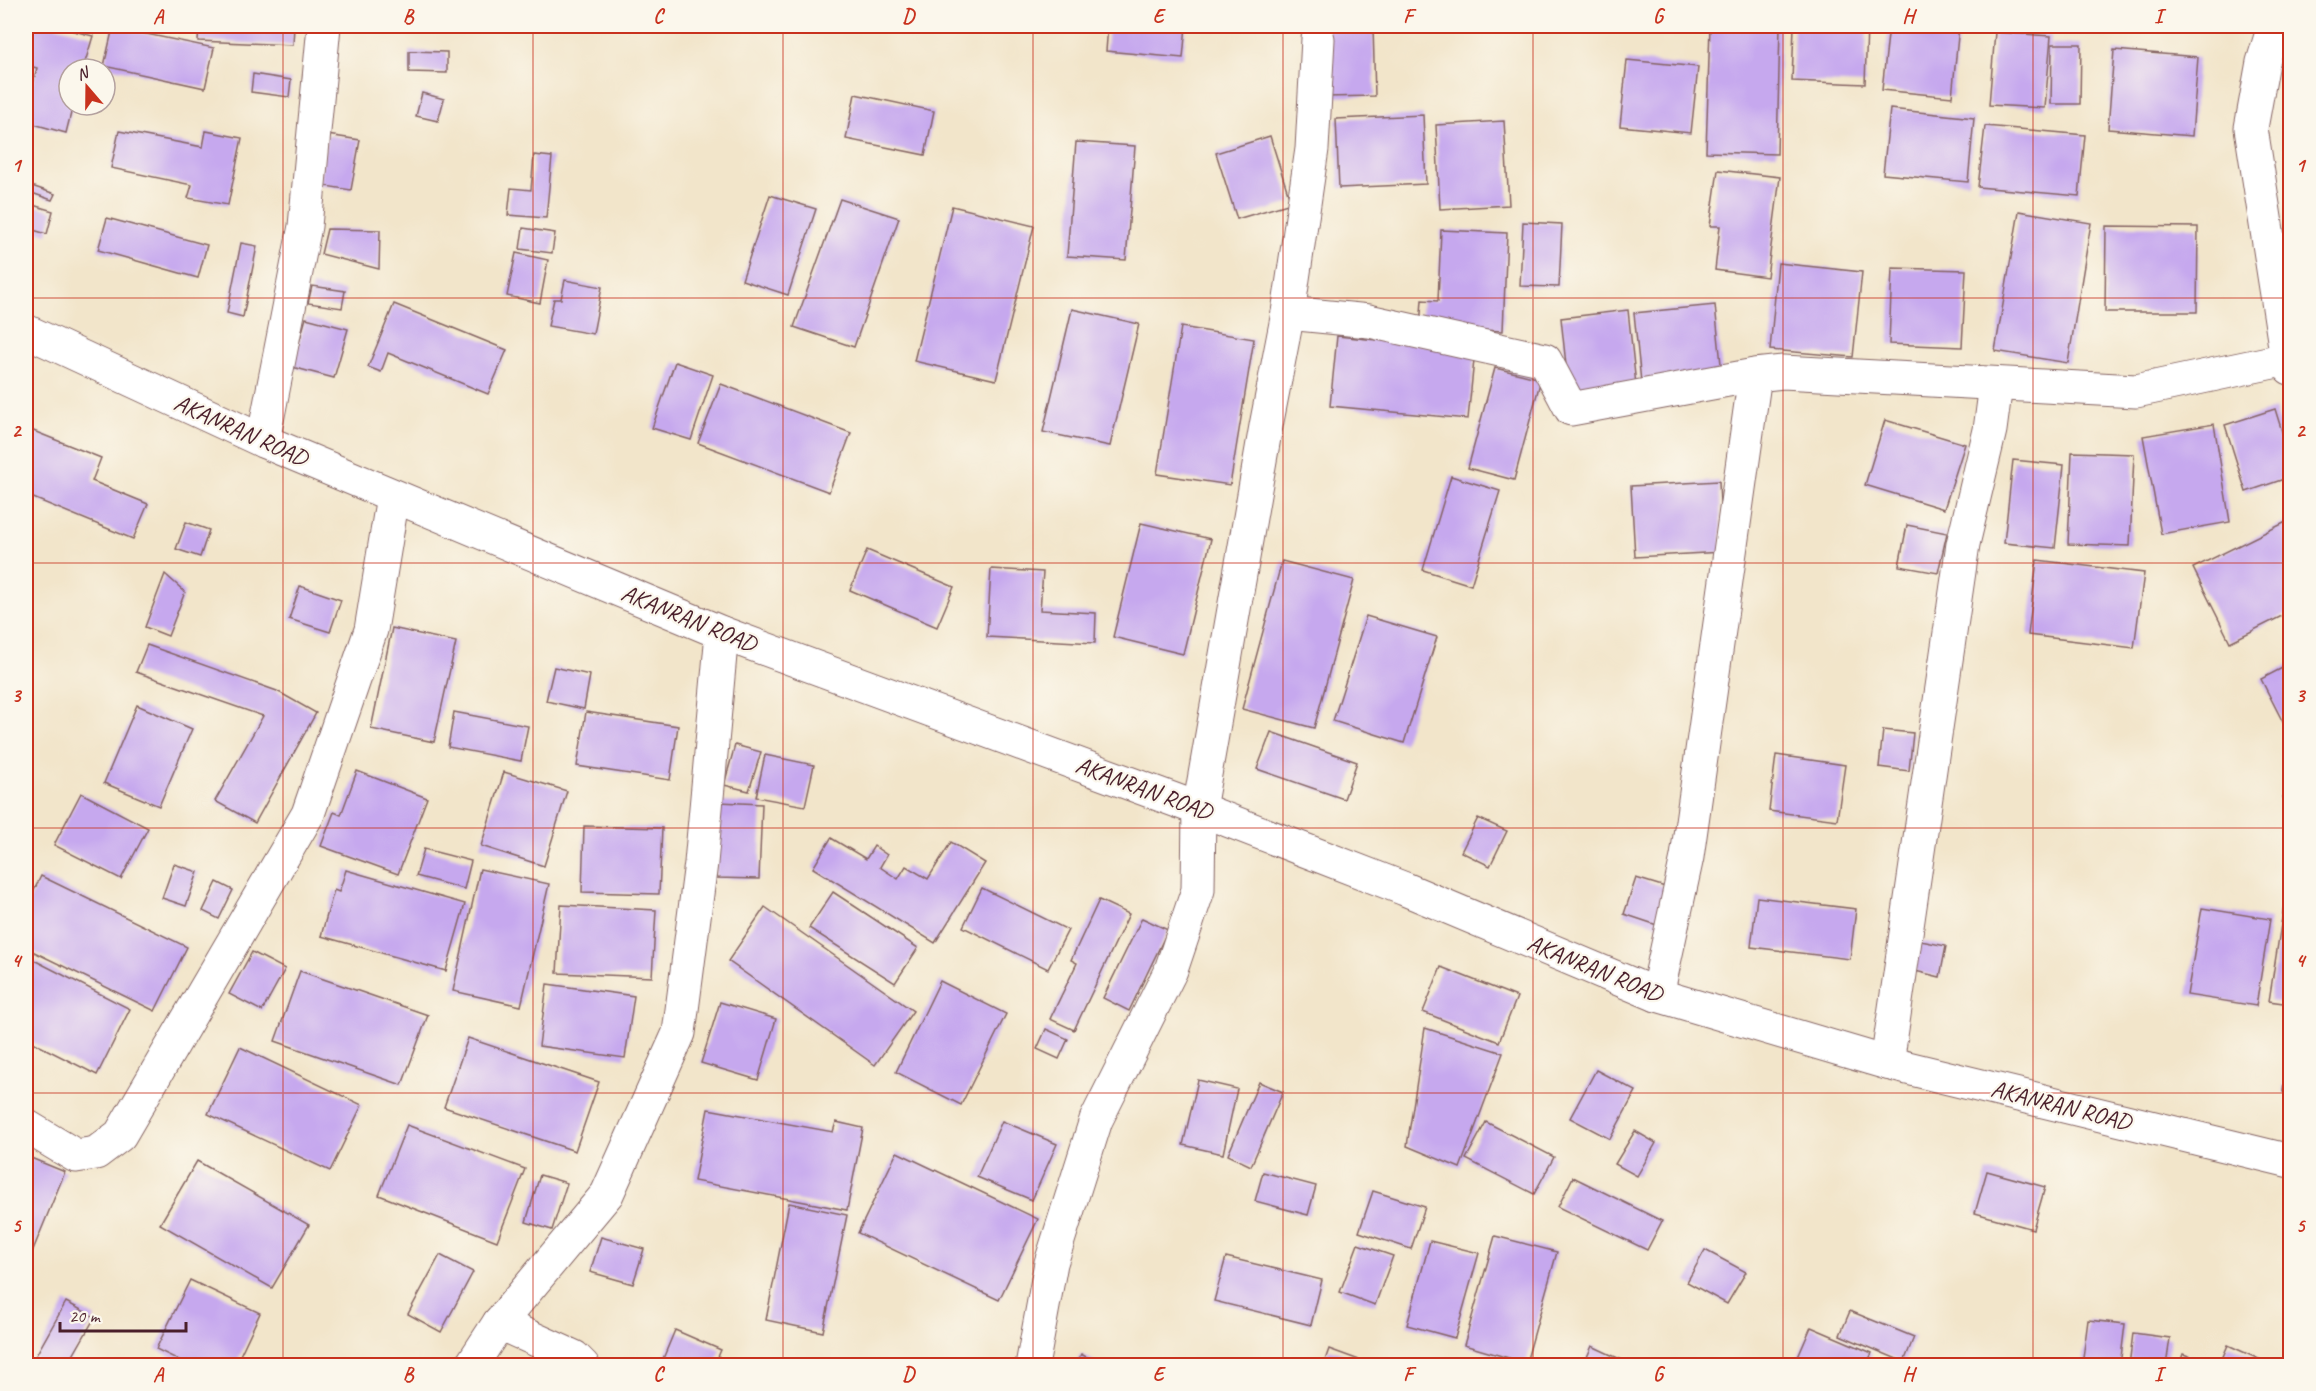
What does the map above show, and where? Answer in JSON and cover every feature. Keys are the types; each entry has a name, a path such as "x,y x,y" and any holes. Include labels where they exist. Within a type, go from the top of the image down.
{"street":[{"path":"263,441 305,226 324,26"},
{"path":"1288,313 1369,321 1545,360 1571,409 1755,375 1783,372 2136,391 2289,363 2251,128 2263,62 2274,26"},
{"path":"1032,1365 1051,1263 1096,1120 1171,970 1198,890 1200,809 1264,437 1288,313 1312,149 1318,39"},
{"name":"AKANRAN ROAD","path":"26,332 263,441 722,633 1200,809 1405,889 1657,995 1887,1063 2290,1161"},
{"path":"1657,995 1687,857 1755,375"},
{"path":"1887,1063 1963,544 1990,430 1996,385"},
{"path":"26,1126 76,1156 96,1153 120,1135 308,814 371,630 393,496"},
{"path":"471,1365 499,1323 607,1194 679,1033 701,863 722,633"},
{"path":"499,1323 574,1357 583,1365"}],"building":[{"path":"26,26 55,26 93,36 87,57 57,57 57,117 70,117 66,133 26,122 26,110 37,68 26,65"},
{"path":"199,26 294,26 293,45 198,41"},
{"path":"1108,26 1186,26 1183,58 1106,51"},
{"path":"1710,26 1780,26 1777,154 1706,152"},
{"path":"1794,26 1867,26 1865,84 1792,81"},
{"path":"1889,26 1959,26 1952,97 1882,90"},
{"path":"113,27 214,48 205,88 117,69 117,57 106,57"},
{"path":"1373,27 1375,96 1325,97 1324,28"},
{"path":"1995,32 2051,36 2045,108 1989,105"},
{"path":"2052,44 2081,44 2080,104 2051,104"},
{"path":"2114,50 2198,57 2192,136 2108,129"},
{"path":"409,51 447,52 447,73 409,72"},
{"path":"1627,60 1698,67 1691,133 1620,126"},
{"path":"253,74 291,80 289,97 251,92"},
{"path":"422,93 444,99 438,121 416,116"},
{"path":"855,94 934,111 925,155 846,139"},
{"path":"1890,109 1974,118 1968,182 1883,174"},
{"path":"1423,115 1426,184 1339,188 1336,119"},
{"path":"1504,121 1509,205 1440,209 1436,125"},
{"path":"1985,126 2085,135 2079,196 1978,187"},
{"path":"119,131 203,147 206,131 242,138 228,205 188,198 192,185 111,168"},
{"path":"327,135 360,140 351,190 319,185"},
{"path":"1270,136 1291,203 1237,219 1216,153"},
{"path":"1076,142 1135,146 1126,260 1067,256"},
{"path":"534,155 552,157 546,218 508,215 511,188 531,190"},
{"path":"1718,170 1780,177 1767,277 1715,270 1720,226 1710,226"},
{"path":"26,184 55,194 52,200 26,191"},
{"path":"770,195 816,209 788,295 742,280"},
{"path":"840,199 899,218 854,347 794,327"},
{"path":"26,203 53,211 47,234 26,228"},
{"path":"952,206 1034,226 996,380 914,361"},
{"path":"2019,211 2091,223 2068,363 1995,351"},
{"path":"107,218 207,245 198,278 98,250"},
{"path":"1523,222 1562,224 1559,287 1520,286"},
{"path":"2106,226 2198,227 2197,312 2105,312"},
{"path":"523,228 555,233 552,253 520,249"},
{"path":"327,229 380,230 379,269 321,254"},
{"path":"1441,230 1507,233 1503,331 1420,327 1422,300 1438,301"},
{"path":"241,243 257,246 243,317 227,313"},
{"path":"516,253 548,260 540,303 507,296"},
{"path":"1778,263 1862,272 1853,357 1770,350"},
{"path":"1892,268 1966,270 1962,347 1889,344"},
{"path":"565,280 602,287 593,334 548,326 554,299 561,299"},
{"path":"312,286 345,291 342,308 308,303"},
{"path":"394,304 507,350 488,394 388,353 381,372 368,367"},
{"path":"1715,305 1722,374 1641,382 1634,313"},
{"path":"1072,309 1139,324 1110,446 1043,432"},
{"path":"1628,310 1636,385 1569,393 1561,318"},
{"path":"306,318 348,329 334,378 292,367"},
{"path":"1181,327 1254,339 1230,485 1157,474"},
{"path":"1337,336 1475,350 1468,419 1330,406"},
{"path":"675,362 713,375 691,440 652,428"},
{"path":"1495,368 1541,379 1514,480 1468,468"},
{"path":"721,384 851,433 829,492 698,443"},
{"path":"2275,409 2290,457 2290,477 2246,492 2225,425"},
{"path":"1885,420 1965,444 1944,509 1865,485"},
{"path":"2214,424 2230,522 2161,534 2143,436"},
{"path":"31,430 101,458 92,481 148,504 133,539 26,495 26,443"},
{"path":"2072,452 2134,454 2130,546 2068,544"},
{"path":"2013,460 2064,465 2055,548 2004,543"},
{"path":"1451,476 1500,491 1471,585 1423,570"},
{"path":"1719,481 1722,552 1635,557 1631,486"},
{"path":"2290,520 2290,612 2230,642 2193,568"},
{"path":"186,522 209,530 200,557 176,549"},
{"path":"1141,523 1211,539 1183,654 1113,637"},
{"path":"1907,525 1947,533 1938,573 1899,566"},
{"path":"867,550 954,587 937,627 850,590"},
{"path":"2037,560 2144,573 2134,648 2028,635"},
{"path":"1282,561 1354,580 1314,728 1242,709"},
{"path":"991,569 1043,572 1040,610 1096,613 1095,643 987,637"},
{"path":"165,574 185,592 168,636 145,627"},
{"path":"300,586 341,600 330,632 289,619"},
{"path":"1366,616 1437,637 1404,743 1333,721"},
{"path":"392,628 456,642 434,742 371,729"},
{"path":"147,645 277,691 316,713 255,823 215,801 263,716 136,672"},
{"path":"2290,664 2290,736 2261,679"},
{"path":"554,667 590,675 584,709 546,701"},
{"path":"137,705 192,729 159,806 104,783"},
{"path":"454,712 528,726 521,761 448,747"},
{"path":"586,712 678,726 670,780 577,766"},
{"path":"1883,730 1913,733 1909,771 1879,767"},
{"path":"1271,732 1357,762 1344,799 1257,769"},
{"path":"735,745 761,752 749,791 724,785"},
{"path":"765,755 814,765 805,806 756,797"},
{"path":"1776,755 1845,765 1837,820 1769,811"},
{"path":"357,771 427,798 398,874 321,846 334,812 341,815"},
{"path":"504,772 567,791 544,866 481,846"},
{"path":"81,793 148,828 121,879 54,845"},
{"path":"2290,794 2290,815 2283,797"},
{"path":"719,802 762,804 759,879 716,878"},
{"path":"1478,818 1507,831 1490,866 1461,852"},
{"path":"584,826 662,828 659,894 582,892"},
{"path":"831,838 866,859 874,846 887,855 880,867 898,879 906,866 928,879 951,842 985,863 935,943 813,868"},
{"path":"424,849 471,861 464,889 416,876"},
{"path":"174,864 198,872 186,906 162,898"},
{"path":"480,869 549,884 521,1006 453,991"},
{"path":"346,870 465,904 446,971 321,936 334,890 339,892"},
{"path":"41,876 187,947 155,1011 26,948 26,907"},
{"path":"1636,878 1675,890 1663,927 1624,914"},
{"path":"217,882 233,890 219,919 203,911"},
{"path":"982,888 1068,930 1048,969 963,927"},
{"path":"833,892 918,948 895,983 809,928"},
{"path":"1757,897 1856,909 1850,959 1751,947"},
{"path":"1099,900 1129,914 1074,1030 1050,1019 1077,963 1071,960"},
{"path":"561,905 656,910 652,977 557,973"},
{"path":"2284,905 2290,906 2290,1004 2269,1001"},
{"path":"765,907 913,1011 875,1065 728,961"},
{"path":"2202,908 2270,919 2256,1006 2187,995"},
{"path":"1142,918 1168,930 1129,1011 1103,998"},
{"path":"1921,941 1946,946 1940,977 1915,971"},
{"path":"252,952 285,969 262,1011 229,994"},
{"path":"26,956 130,1009 97,1075 26,1039"},
{"path":"1441,967 1517,997 1499,1042 1423,1012"},
{"path":"300,971 428,1015 402,1085 275,1041"},
{"path":"940,981 1006,1014 961,1105 896,1072"},
{"path":"547,984 634,996 625,1058 539,1046"},
{"path":"720,1002 776,1019 758,1080 701,1063"},
{"path":"1425,1028 1503,1053 1460,1168 1407,1146"},
{"path":"1046,1029 1068,1039 1059,1059 1037,1049"},
{"path":"468,1038 599,1082 575,1151 444,1107"},
{"path":"240,1047 362,1105 330,1171 208,1114"},
{"path":"2287,1050 2290,1050 2290,1092 2283,1092"},
{"path":"1596,1070 1636,1091 1610,1139 1570,1118"},
{"path":"1198,1080 1237,1089 1223,1154 1183,1145"},
{"path":"1259,1082 1283,1092 1251,1166 1228,1155"},
{"path":"708,1109 833,1132 836,1122 863,1128 847,1210 694,1181"},
{"path":"1002,1121 1057,1144 1032,1200 977,1177"},
{"path":"1486,1122 1554,1157 1534,1194 1466,1159"},
{"path":"407,1125 525,1169 497,1241 379,1195"},
{"path":"1635,1131 1656,1143 1637,1176 1615,1164"},
{"path":"897,1152 1038,1219 999,1300 858,1233"},
{"path":"26,1156 65,1172 26,1267"},
{"path":"197,1161 309,1225 272,1288 160,1224"},
{"path":"1987,1171 2045,1187 2033,1229 1975,1213"},
{"path":"1263,1172 1316,1186 1308,1215 1255,1201"},
{"path":"540,1175 567,1183 552,1230 526,1222"},
{"path":"1573,1177 1662,1221 1647,1250 1558,1207"},
{"path":"1373,1191 1425,1207 1411,1249 1359,1232"},
{"path":"789,1203 847,1215 823,1332 766,1320"},
{"path":"1495,1236 1557,1252 1526,1363 1464,1345"},
{"path":"601,1237 644,1249 633,1284 590,1272"},
{"path":"1430,1241 1479,1253 1455,1338 1407,1325"},
{"path":"1358,1244 1393,1256 1375,1305 1340,1292"},
{"path":"1705,1250 1746,1272 1727,1304 1687,1282"},
{"path":"440,1255 473,1272 441,1332 408,1314"},
{"path":"1226,1257 1322,1280 1311,1325 1214,1301"},
{"path":"190,1280 260,1313 235,1366 191,1366 156,1349"},
{"path":"66,1302 95,1317 67,1366 30,1366"},
{"path":"1850,1311 1914,1337 1904,1362 1840,1335"},
{"path":"2088,1320 2125,1324 2120,1366 2082,1366"},
{"path":"1811,1327 1872,1353 1866,1366 1800,1366 1795,1364"},
{"path":"675,1330 721,1350 714,1366 660,1366"},
{"path":"2133,1333 2170,1338 2166,1366 2129,1366"},
{"path":"2228,1345 2274,1366 2236,1366 2222,1359"},
{"path":"1592,1346 1635,1366 1583,1366"},
{"path":"1329,1349 1373,1365 1373,1366 1323,1366"},
{"path":"1081,1354 1102,1366 1075,1366"},
{"path":"2183,1354 2215,1365 2215,1366 2179,1366"},
{"path":"146,1359 159,1366 142,1366"}]}
